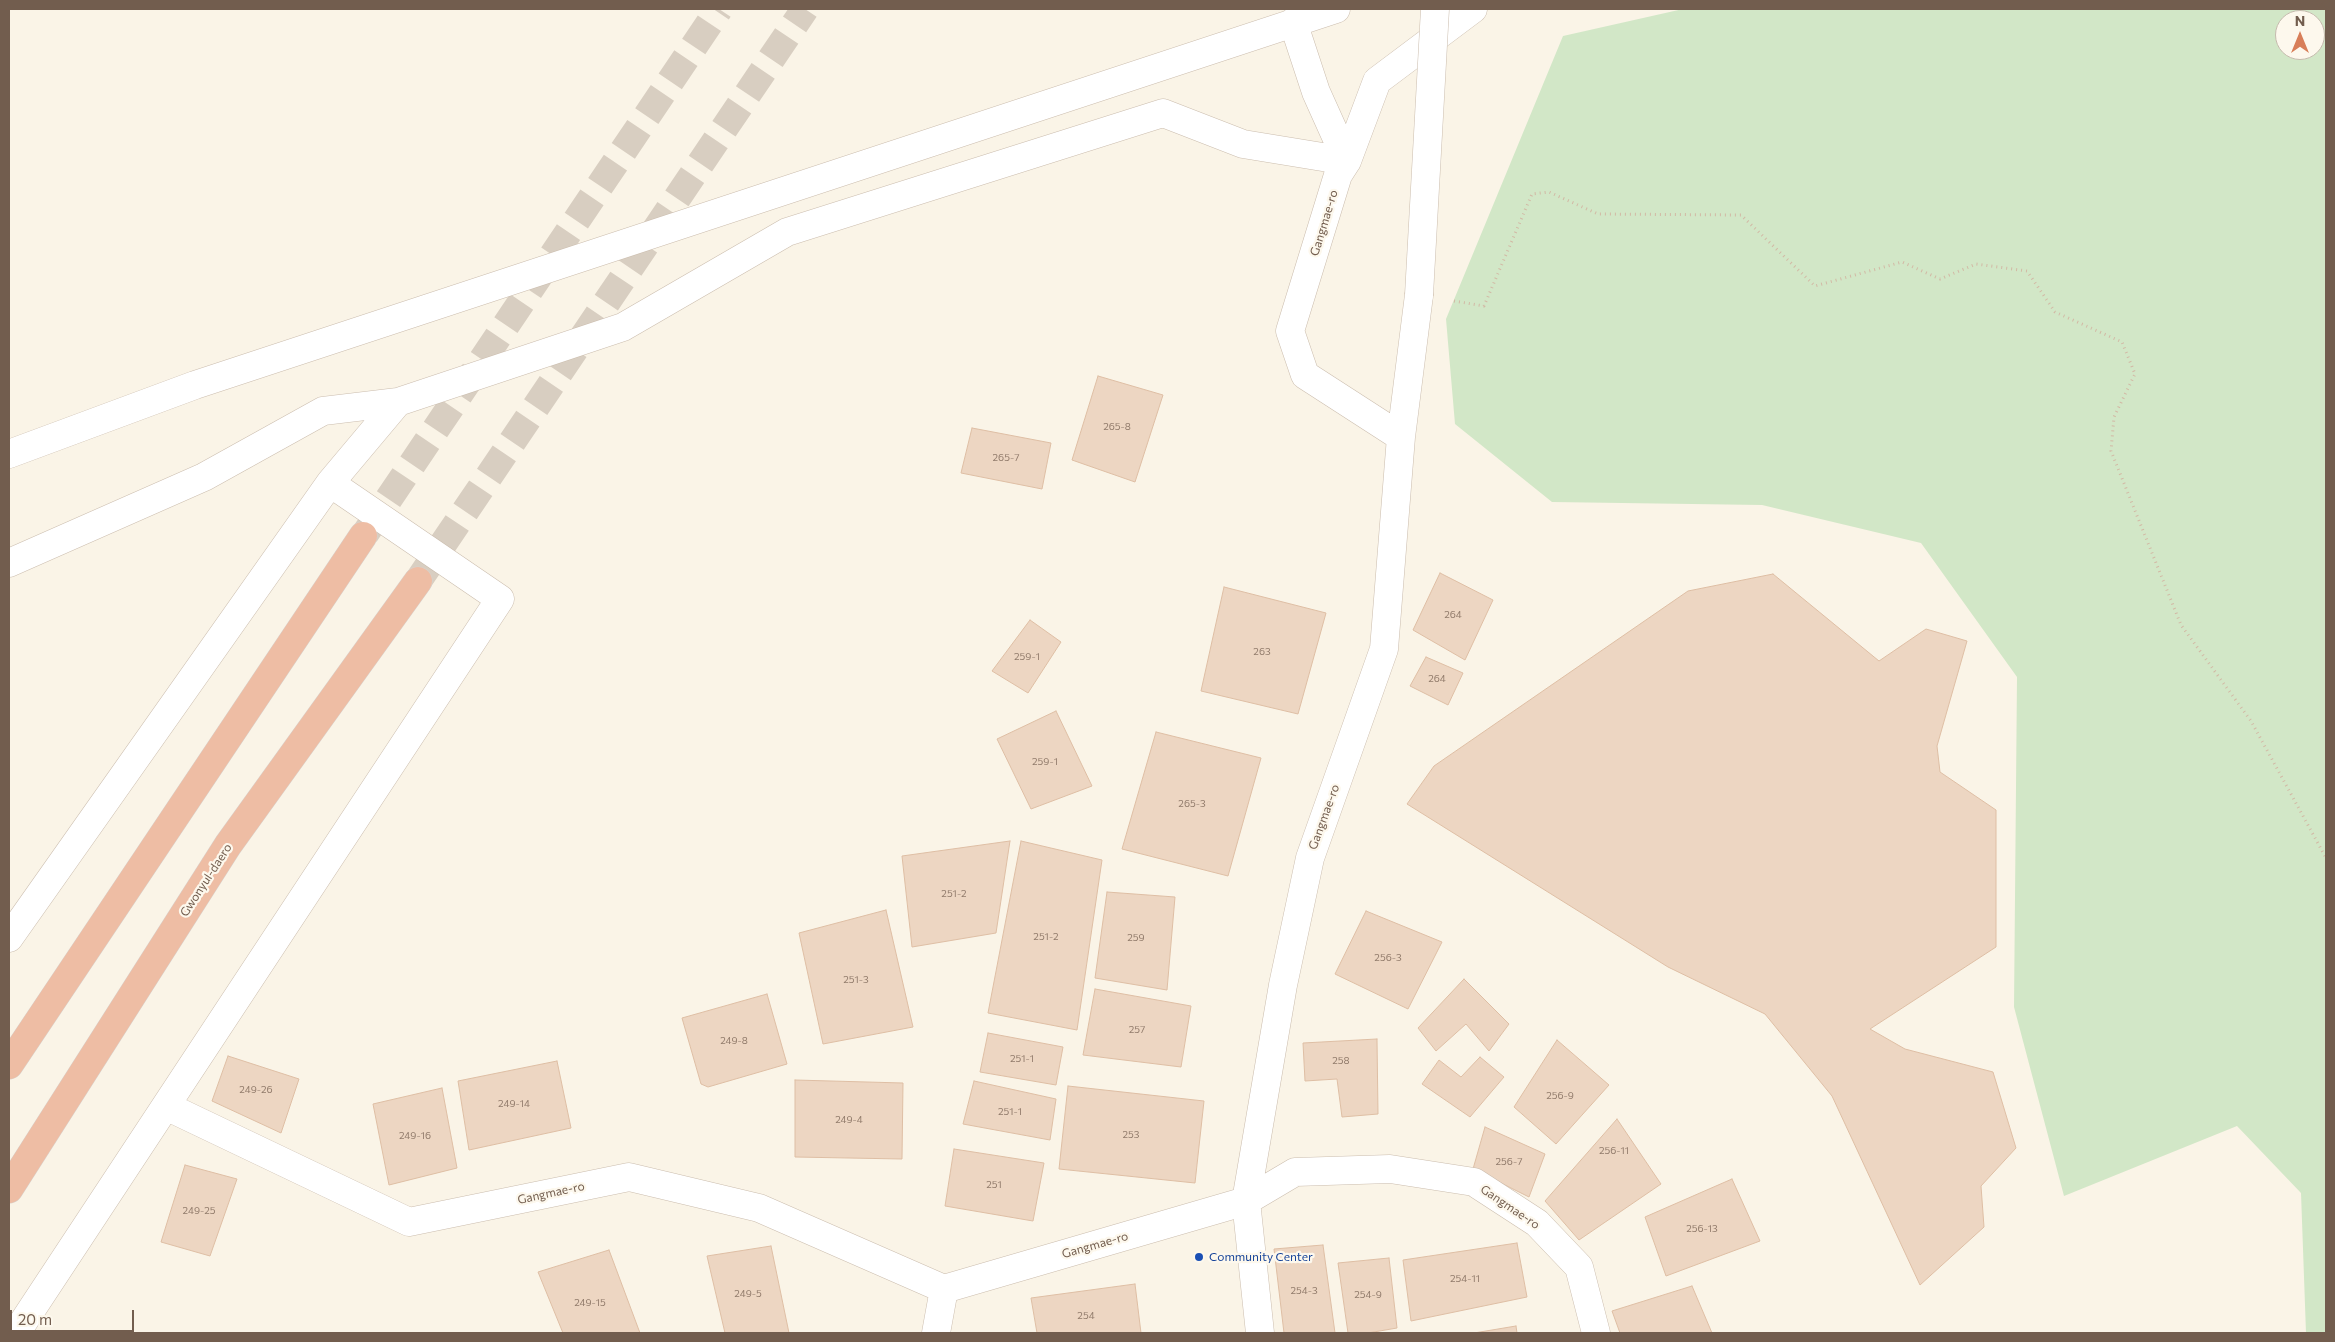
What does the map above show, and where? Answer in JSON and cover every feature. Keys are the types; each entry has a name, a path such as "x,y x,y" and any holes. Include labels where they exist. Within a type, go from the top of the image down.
{"highway":[{"path":"9,1065 363,536"},
{"name":"Gwonyul-daero","path":"9,1190 228,845 418,581"}],"street":[{"path":"9,454 195,385 1336,9"},
{"name":"Gangmae-ro","path":"1260,1333 1246,1201 1283,985 1310,858 1384,648 1401,436 1419,294 1435,9"},
{"name":"Gangmae-ro","path":"1401,436 1305,375 1290,331 1338,175 1347,161 1377,80 1473,9"},
{"path":"1293,22 1316,92 1347,161"},
{"path":"9,563 204,477 323,411 398,402 623,328 787,232 1163,113 1244,144 1347,161"},
{"path":"9,938 330,482 398,402"},
{"path":"16,1333 500,599 330,482"},
{"name":"Gangmae-ro","path":"166,1106 409,1222 629,1177 759,1208 944,1288 1246,1201 1295,1172 1390,1169 1474,1182 1537,1223 1579,1266 1596,1333"},
{"path":"936,1333 944,1288"}],"path":[{"path":"1419,294 1484,306 1532,194 1548,192 1598,214 1741,215 1815,286 1902,262 1940,279 1976,264 2027,271 2055,312 2122,342 2135,374 2114,417 2111,451 2181,625 2251,721 2326,858"}],"green space":[{"path":"1683,9 2326,9 2326,1333 2306,1333 2301,1193 2237,1126 2064,1196 2014,1007 2017,677 1921,543 1762,505 1552,502 1455,424 1446,319 1563,36"}],"building":[{"path":"1098,376 1163,395 1135,482 1072,460"},
{"path":"972,428 1051,443 1042,489 961,473"},
{"path":"1440,573 1493,600 1465,660 1413,630"},
{"path":"1773,574 1879,661 1926,629 1967,641 1937,746 1940,772 1996,810 1996,947 1870,1029 1905,1049 1993,1072 2016,1148 1981,1186 1984,1227 1920,1285 1832,1096 1765,1014 1668,967 1407,804 1434,766 1688,591"},
{"path":"1224,587 1326,613 1298,714 1201,691"},
{"path":"1030,620 1061,642 1028,693 992,671"},
{"path":"1426,657 1463,673 1448,705 1410,686"},
{"path":"1056,711 1092,786 1031,809 997,739"},
{"path":"1156,732 1261,758 1228,876 1122,849"},
{"path":"1010,841 996,933 912,947 902,856"},
{"path":"1021,841 1102,860 1077,1030 988,1013"},
{"path":"1107,892 1175,897 1167,990 1095,978"},
{"path":"886,910 913,1027 823,1044 799,933"},
{"path":"1366,911 1442,942 1408,1009 1335,974"},
{"path":"1464,979 1509,1024 1489,1051 1466,1024 1436,1051 1418,1028"},
{"path":"1095,989 1191,1006 1181,1067 1083,1055"},
{"path":"767,994 787,1064 708,1087 701,1084 682,1018"},
{"path":"988,1033 1063,1047 1056,1085 980,1072"},
{"path":"1377,1039 1378,1114 1342,1117 1337,1079 1305,1081 1303,1043"},
{"path":"1557,1040 1609,1085 1556,1144 1514,1107"},
{"path":"228,1056 299,1079 281,1133 212,1101"},
{"path":"1480,1057 1504,1077 1470,1117 1422,1084 1439,1060 1461,1077"},
{"path":"557,1061 571,1128 469,1150 458,1081"},
{"path":"795,1080 903,1083 902,1159 795,1157"},
{"path":"974,1081 1056,1099 1050,1140 963,1124"},
{"path":"1068,1086 1204,1101 1195,1183 1059,1169"},
{"path":"442,1088 457,1168 389,1185 373,1104"},
{"path":"1617,1119 1661,1184 1579,1240 1545,1201"},
{"path":"1485,1127 1545,1154 1529,1197 1473,1169"},
{"path":"954,1149 1044,1163 1033,1221 945,1206"},
{"path":"185,1165 237,1179 210,1256 161,1242"},
{"path":"1732,1179 1760,1241 1666,1276 1645,1217"},
{"path":"1517,1243 1527,1297 1411,1321 1403,1260"},
{"path":"1323,1245 1335,1333 1284,1333 1274,1249"},
{"path":"771,1246 789,1333 725,1333 707,1256"},
{"path":"609,1250 640,1333 563,1333 538,1272"},
{"path":"1389,1258 1397,1328 1368,1333 1348,1333 1338,1263"},
{"path":"1135,1284 1141,1333 1037,1333 1031,1298"},
{"path":"1692,1286 1712,1333 1620,1333 1612,1311"},
{"path":"1516,1326 1517,1333 1474,1333"}],"tunnel":[{"path":"365,534 719,9"},
{"path":"418,581 805,9"}],"place":[{"name":"Community Center","path":"1199,1257"}]}
